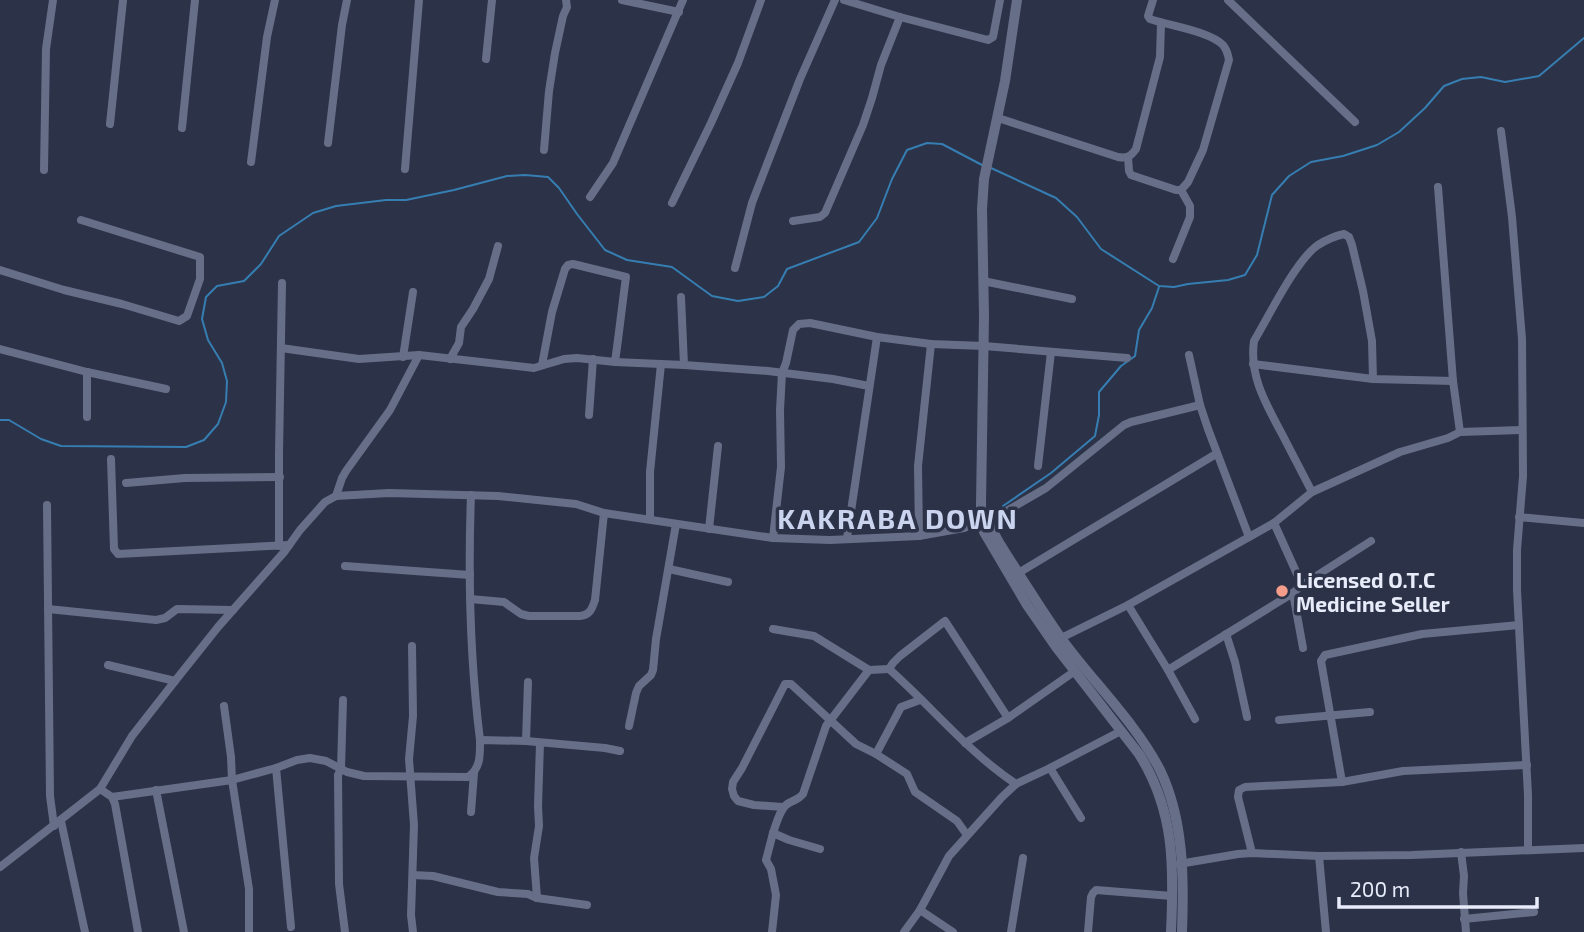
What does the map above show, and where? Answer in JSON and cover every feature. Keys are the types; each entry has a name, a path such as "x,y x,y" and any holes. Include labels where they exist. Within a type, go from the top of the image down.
{"street":[{"path":"44,170 46,48 53,0"},
{"path":"110,124 123,0"},
{"path":"182,128 195,0"},
{"path":"251,162 267,37 275,0"},
{"path":"328,143 347,0"},
{"path":"405,169 419,0"},
{"path":"486,59 492,0"},
{"path":"544,150 549,91 560,29 567,7 566,0"},
{"path":"622,0 678,12"},
{"path":"590,197 613,163 683,0"},
{"path":"672,203 712,123 761,0"},
{"path":"735,268 752,203 800,79 835,0"},
{"path":"844,0 988,40 993,37 996,28 1000,0"},
{"path":"1017,0 998,118 984,179 982,209 983,518 988,541 1130,725 1159,768 1175,811 1177,865 1172,895 1171,932"},
{"path":"1153,0 1148,16 1150,19 1208,35 1222,43 1229,57 1203,150 1188,182 1181,190"},
{"path":"1228,0 1355,122"},
{"path":"793,221 820,217 825,213 863,125 881,65 900,17"},
{"path":"998,118 1118,157 1132,155 1136,149 1160,57 1161,23"},
{"path":"1502,131 1522,339 1523,477 1517,577 1527,765 1528,850"},
{"path":"1128,157 1132,175 1181,190"},
{"path":"1438,187 1453,381 1460,432"},
{"path":"1173,260 1190,217 1190,206 1181,190"},
{"path":"0,270 179,321 187,316 200,279 200,257 81,220"},
{"path":"1312,492 1259,389 1253,364 1254,341 1298,266 1317,246 1344,234 1349,237 1352,245 1363,291 1372,341 1373,379"},
{"path":"450,359 459,343 461,327 489,279 498,246"},
{"path":"542,365 552,312 565,269 573,264 626,278 615,362"},
{"path":"983,281 1072,299"},
{"path":"279,545 282,283"},
{"path":"402,357 413,292"},
{"path":"681,297 684,365"},
{"path":"773,538 781,467 782,373 793,330 800,324 810,323 877,337 931,344 1127,358"},
{"path":"847,538 877,337"},
{"path":"919,536 918,466 931,344"},
{"path":"281,348 359,359 419,355 534,368 564,359 593,359 782,373 869,386"},
{"path":"0,349 87,372 166,388"},
{"path":"1038,466 1051,352"},
{"path":"336,496 346,471 390,410 419,355"},
{"path":"1189,355 1200,405 1216,454 1249,537"},
{"path":"589,415 593,359"},
{"path":"650,519 650,472 661,364"},
{"path":"1253,364 1373,379 1453,381"},
{"path":"87,372 88,417"},
{"path":"0,867 100,789 132,736 175,681 300,530 325,502 336,496 389,493 498,496 576,504 604,513 773,538 830,540 919,536 964,528 983,518 1003,513 1046,488 1124,425 1200,405"},
{"path":"1061,638 1275,523 1312,492 1400,452 1460,432 1521,430"},
{"path":"709,528 718,446"},
{"path":"1015,575 1216,454"},
{"path":"111,459 114,549 118,554 289,545"},
{"path":"127,484 185,478 280,477"},
{"path":"471,495 470,599 481,756 474,773 471,812"},
{"path":"47,505 50,796 85,932"},
{"path":"470,599 504,602 521,614 529,616 588,614 595,600 604,513"},
{"path":"1519,517 1584,523"},
{"path":"1275,523 1302,585"},
{"path":"629,726 639,686 653,670 676,524"},
{"path":"1168,670 1371,541"},
{"path":"345,566 470,575"},
{"path":"668,569 728,582"},
{"path":"1015,575 1042,628 1150,771 1166,816 1177,865 1183,900 1182,932"},
{"path":"1293,593 1303,648"},
{"path":"1128,604 1195,719"},
{"path":"48,610 156,620 165,618 177,609 233,610"},
{"path":"889,669 900,656 945,621 1008,718"},
{"path":"1342,782 1321,662 1325,655 1422,634 1519,625"},
{"path":"773,629 814,636 869,670 889,669 965,743 1016,784"},
{"path":"1226,634 1247,717"},
{"path":"412,646 409,759 414,825 411,915 413,932"},
{"path":"108,665 175,681"},
{"path":"772,932 776,895 772,869 766,860 773,833 783,807 803,794 827,726 869,670"},
{"path":"965,743 1008,718 1075,671"},
{"path":"526,741 528,682"},
{"path":"783,807 738,801 732,789 733,782 785,684 791,684 856,744 907,774 915,792 957,821 967,835"},
{"path":"343,700 338,785 339,884 345,932"},
{"path":"876,754 901,707 920,700"},
{"path":"224,706 249,889 249,932"},
{"path":"1279,720 1370,712"},
{"path":"904,932 920,910 949,856 1002,797 1016,784 1121,730"},
{"path":"480,740 526,741 620,751"},
{"path":"537,898 534,858 539,826 540,743"},
{"path":"112,797 232,780 310,758 326,761 364,776 454,778 468,777 474,773"},
{"path":"1252,853 1238,797 1239,790 1245,787 1342,782 1403,771 1527,765"},
{"path":"276,768 291,927"},
{"path":"1050,768 1081,818"},
{"path":"100,789 112,797 115,804 138,932"},
{"path":"156,790 184,932"},
{"path":"773,833 820,849"},
{"path":"1177,865 1252,853 1319,856 1412,855 1584,848"},
{"path":"1461,852 1465,932"},
{"path":"1319,856 1326,932"},
{"path":"1012,932 1023,859"},
{"path":"412,875 433,876 498,892 528,894 537,898 587,905"},
{"path":"1088,932 1091,897 1096,890 1172,895"},
{"path":"920,910 953,932"},
{"path":"1464,919 1534,912"}],"waterway":[{"path":"991,168 1056,198 1077,217 1101,249 1159,286 1174,287 1228,280 1245,275 1257,255 1272,195 1289,176 1311,162 1343,156 1377,145 1399,132 1444,86 1462,79 1481,77 1505,82 1539,76 1584,38"},
{"path":"0,420 9,420 41,439 61,446 186,447 204,440 218,424 226,402 227,381 222,363 208,340 202,319 206,297 217,286 244,281 261,264 279,236 313,213 336,206 406,200 507,176 548,177 605,250 627,260 672,267 712,296 738,301 764,297 778,286 787,269 859,242 877,218 907,150 927,143 942,144 982,165"},
{"path":"1003,506 1051,473 1095,436 1099,392 1121,366 1135,356 1139,330 1152,308 1159,287"}],"place":[{"name":"Licensed O.T.C Medicine Seller","path":"1282,591"}],"district":[{"name":"KAKRABA DOWN","path":"898,518"}]}
